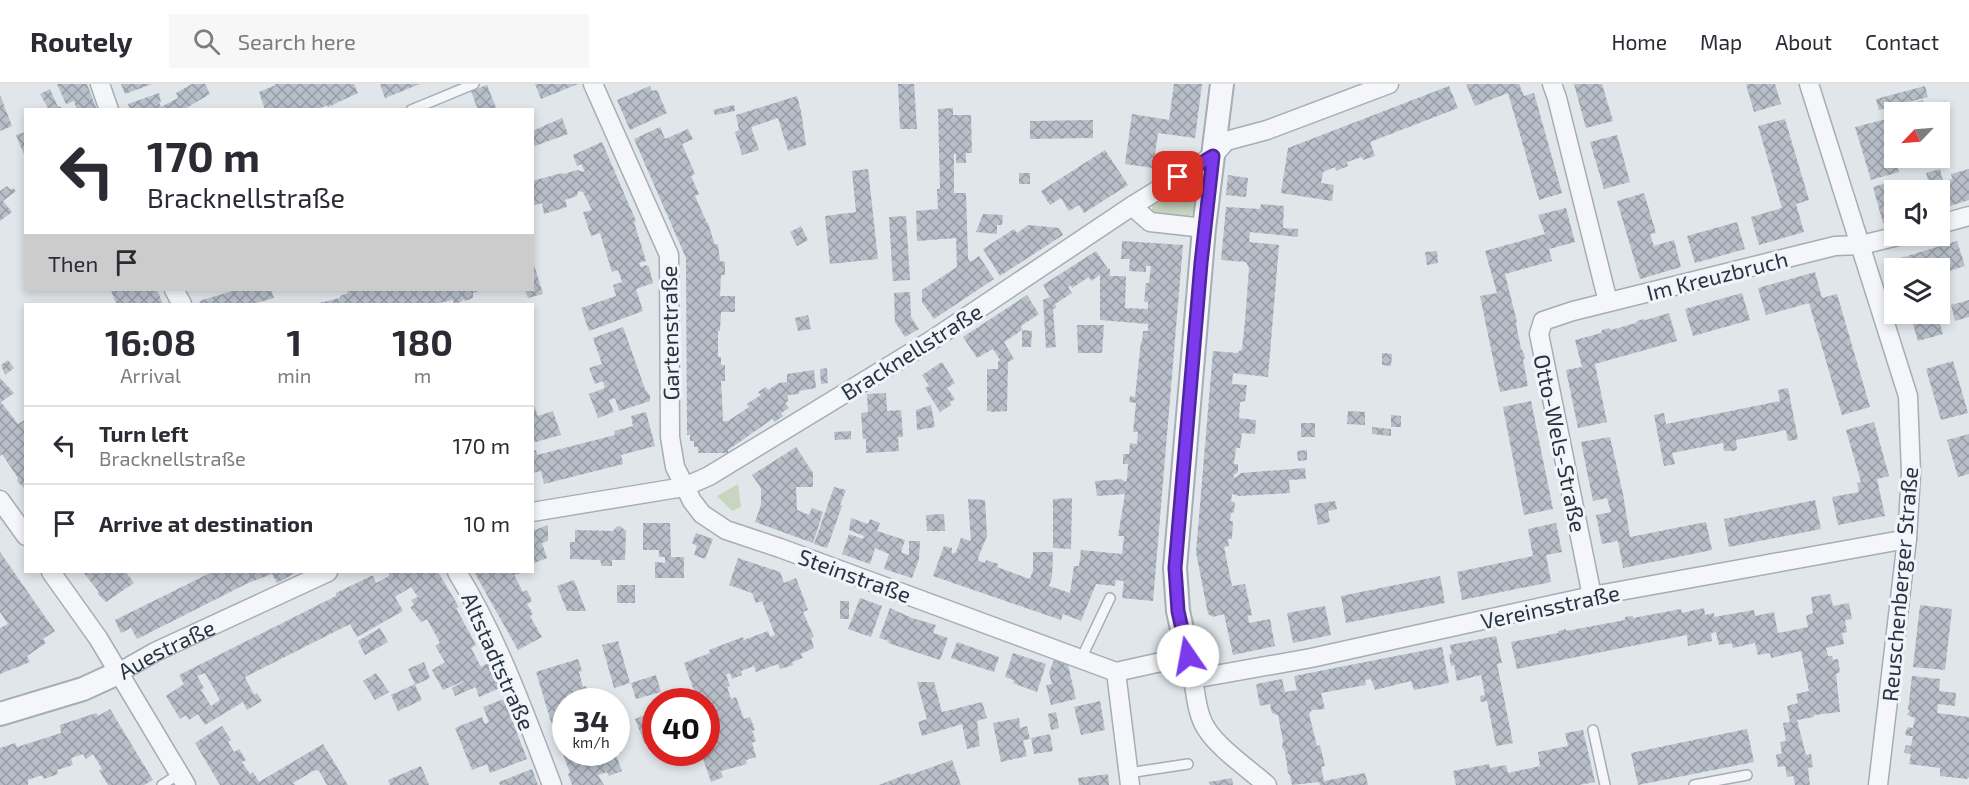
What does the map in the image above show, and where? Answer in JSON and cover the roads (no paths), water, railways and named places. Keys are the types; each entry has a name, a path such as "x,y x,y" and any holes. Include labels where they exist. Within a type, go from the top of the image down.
{"street":[{"path":"100,84 108,108"},
{"name":"Gartenstraße","path":"593,84 669,255 670,436 675,466 684,487"},
{"path":"1222,84 1204,228 1175,568 1178,611 1200,715 1205,728 1267,785"},
{"name":"Bracknellstraße","path":"684,487 709,476 922,346 1132,206 1213,156 1226,141 1267,130 1389,84"},
{"path":"1552,84 1608,302"},
{"name":"Reuschenberger Straße","path":"1809,84 1908,396 1911,474 1907,539 1878,785"},
{"path":"1132,206 1150,222 1204,228"},
{"path":"1950,221 1969,216"},
{"path":"1861,246 1884,240"},
{"name":"Im Kreuzbruch","path":"1573,311 1835,246 1861,246"},
{"name":"Otto-Wels-Straße","path":"1573,311 1543,321 1539,334 1592,596"},
{"path":"534,512 684,487"},
{"name":"Steinstraße","path":"684,487 702,514 726,530 1116,672"},
{"path":"0,500 24,533"},
{"name":"Vereinsstraße","path":"1193,679 1311,658 1592,596 1907,539"},
{"path":"52,573 98,638 183,780"},
{"name":"Auestraße","path":"0,714 83,689 118,674 155,652 326,573"},
{"name":"Altstadtstraße","path":"458,573 507,667 552,785"},
{"path":"1129,779 1116,672 1188,656"}],"lane":[{"path":"416,108 474,84"},
{"path":"1081,659 1110,598"},
{"path":"1593,730 1605,785"},
{"path":"1129,779 1188,764"},
{"path":"1694,785 1747,775"},
{"path":"162,785 183,780"}]}
